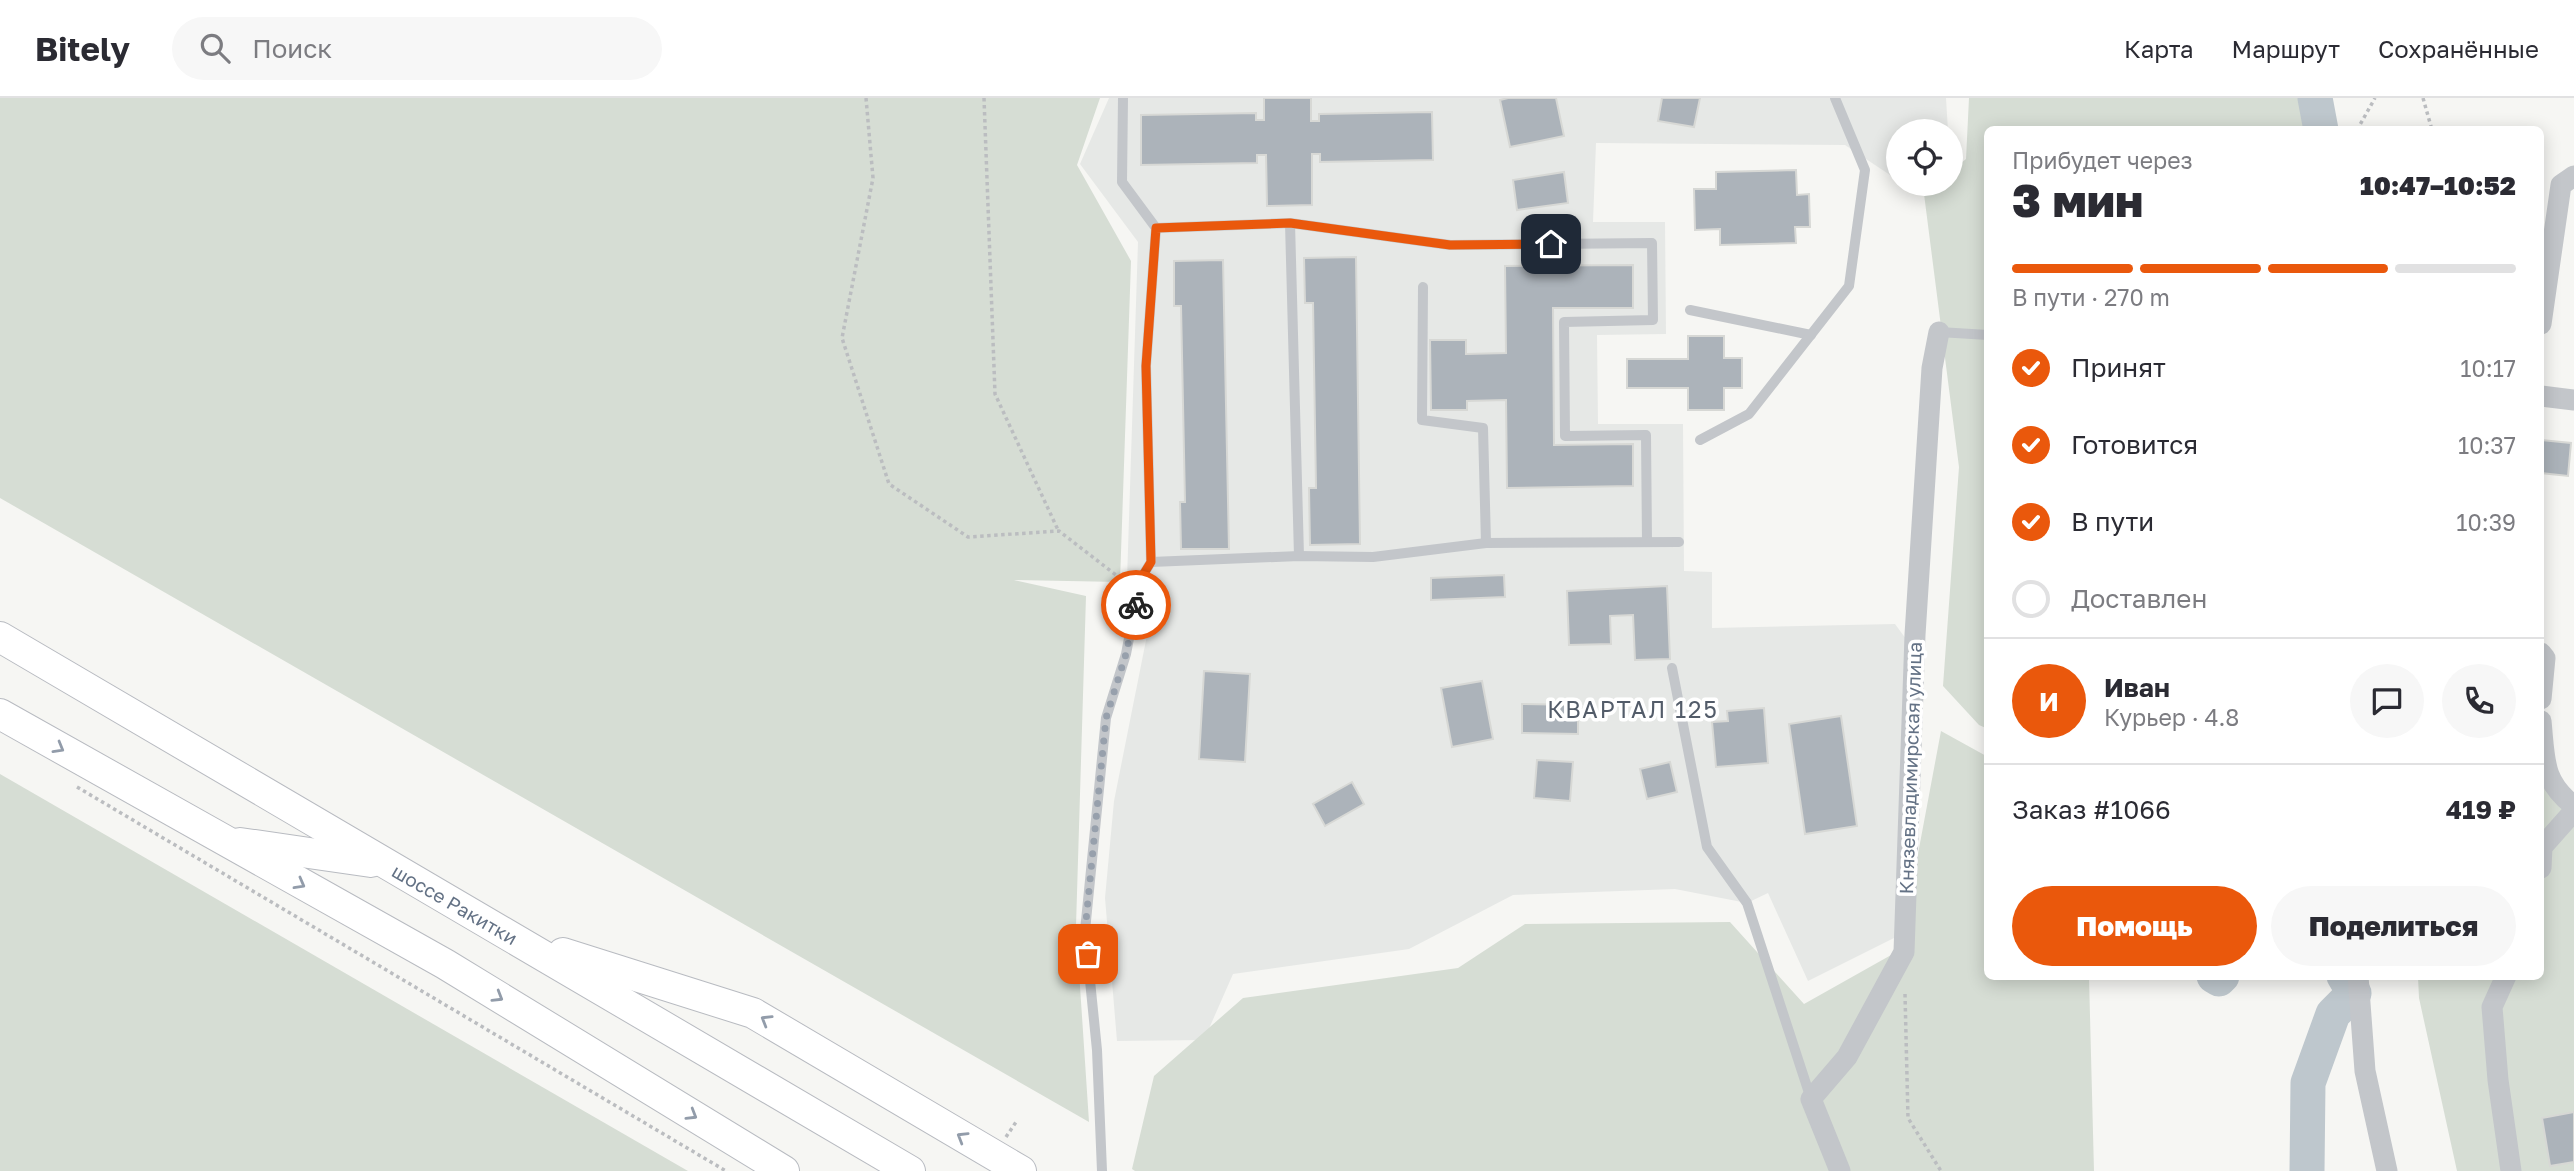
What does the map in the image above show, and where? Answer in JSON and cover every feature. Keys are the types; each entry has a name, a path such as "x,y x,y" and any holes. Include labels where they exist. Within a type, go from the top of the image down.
{"street":[{"path":"2544,303 2561,185 2574,176"},
{"name":"Князевладимирская улица","path":"1811,1098 1847,1057 1904,952 1915,635 1932,368 1939,332"},
{"path":"2544,396 2574,400"},
{"name":"шоссе Ракитки","path":"0,637 910,1171"},
{"path":"0,714 445,964 784,1171"},
{"path":"2544,752 2554,791 2574,809 2544,845"},
{"path":"222,841 387,864"},
{"path":"513,938 753,1013 1021,1171"},
{"path":"2358,980 2365,1071 2387,1171"},
{"path":"2504,980 2492,1007 2498,1080 2511,1171"},
{"path":"1811,1098 1840,1171"}],"lane":[{"path":"1102,1171 1097,1050 1085,931 1106,718 1126,654 1140,580 1151,562 1146,366 1156,228 1122,182 1123,98"},
{"path":"1700,440 1749,414 1849,286 1866,170 1835,98"},
{"path":"1156,228 1290,223 1450,245 1652,243 1653,320 1564,322 1565,436 1646,435 1647,542"},
{"path":"1290,223 1299,556"},
{"path":"1423,288 1422,420 1483,428 1486,542"},
{"path":"1690,310 1811,335"},
{"path":"1939,332 1984,335"},
{"path":"1151,562 1299,556 1373,557 1486,542 1679,542"},
{"path":"1672,668 1707,847 1747,903 1811,1098"}],"path":[{"path":"866,98 873,178 842,338 889,484 968,537 1059,531"},
{"path":"984,98 995,394 1059,531 1138,593"},
{"path":"2359,126 2375,98"},
{"path":"2423,98 2431,126"},
{"path":"71,784 726,1171"},
{"path":"1905,994 1908,1118 1941,1171"}],"shaded area":[{"path":"0,98 1100,98 1077,165 1131,261 1120,582 1014,580 1086,596 1076,926 1089,1122 0,498"},
{"path":"1109,98 1946,98 1947,119 1886,119 1886,172 1845,145 1596,143 1593,222 1665,222 1666,334 1597,335 1598,424 1683,424 1684,571 1712,572 1712,628 1895,624 1909,643 1898,936 1808,981 1768,893 1747,903 1675,889 1513,895 1409,949 1233,974 1204,1040 1117,1041 1105,898 1114,801 1158,580 1127,580 1138,242 1080,164"},
{"path":"1969,98 2301,98 2306,126 1984,126 1984,727 1943,686 1959,467 1924,196 1963,196 1963,161 1966,159"},
{"path":"1941,731 1984,755 1984,980 2089,980 2094,1171 1132,1169 1154,1076 1243,998 1458,968 1525,924 1730,922 1804,1004 1900,950"},
{"path":"0,774 688,1171 0,1171"},
{"path":"2544,779 2574,794 2574,1171 2457,1171 2419,998 2418,980 2544,980"}],"building":[{"path":"1264,98 1311,98 1311,121 1319,121 1319,114 1432,112 1433,160 1320,162 1320,154 1312,154 1312,205 1267,206 1266,155 1257,155 1257,163 1141,165 1141,115 1256,113 1256,120 1264,120"},
{"path":"1556,98 1564,136 1510,147 1500,100"},
{"path":"1662,98 1700,98 1694,127 1658,121"},
{"path":"1796,170 1797,195 1809,194 1810,227 1795,227 1796,243 1720,245 1720,229 1695,230 1694,189 1716,189 1716,172"},
{"path":"1564,172 1568,203 1517,210 1513,180"},
{"path":"1356,257 1360,544 1310,545 1309,488 1316,488 1313,303 1305,303 1304,258"},
{"path":"1223,260 1229,549 1181,549 1180,502 1185,502 1181,306 1174,306 1174,261"},
{"path":"1633,265 1633,308 1553,308 1554,445 1633,444 1633,486 1507,488 1506,400 1467,401 1467,410 1431,410 1430,340 1466,340 1466,354 1506,353 1505,266"},
{"path":"1688,336 1724,336 1724,358 1742,358 1742,388 1724,388 1724,410 1688,410 1688,388 1627,388 1627,359 1688,359"},
{"path":"2544,440 2571,443 2568,476 2544,473"},
{"path":"1504,575 1505,597 1431,600 1431,578"},
{"path":"1667,586 1670,659 1635,660 1633,615 1610,616 1611,644 1569,645 1567,591"},
{"path":"1204,671 1250,674 1245,762 1199,759"},
{"path":"1482,681 1493,739 1452,747 1441,688"},
{"path":"1522,704 1578,705 1578,734 1522,733"},
{"path":"1764,708 1768,763 1716,767 1712,722 1728,721 1727,711"},
{"path":"1841,716 1857,826 1805,834 1789,724"},
{"path":"1537,760 1573,762 1570,801 1534,798"},
{"path":"1670,762 1677,792 1647,799 1640,769"},
{"path":"1352,782 1364,804 1325,826 1313,804"},
{"path":"2574,1112 2574,1162 2550,1166 2542,1118"}],"waterway":[{"path":"2315,98 2320,126"},
{"path":"2307,1171 2308,1083 2333,1014 2354,993 2346,980"}],"way so far":[{"path":"1088,954 1085,931 1106,718 1126,654 1136,605"}],"district":[{"name":"КВАРТАЛ 125","path":"1633,709"}],"route":[{"path":"1136,605 1140,580 1151,562 1146,366 1156,228 1290,223 1450,245 1551,244"}]}
